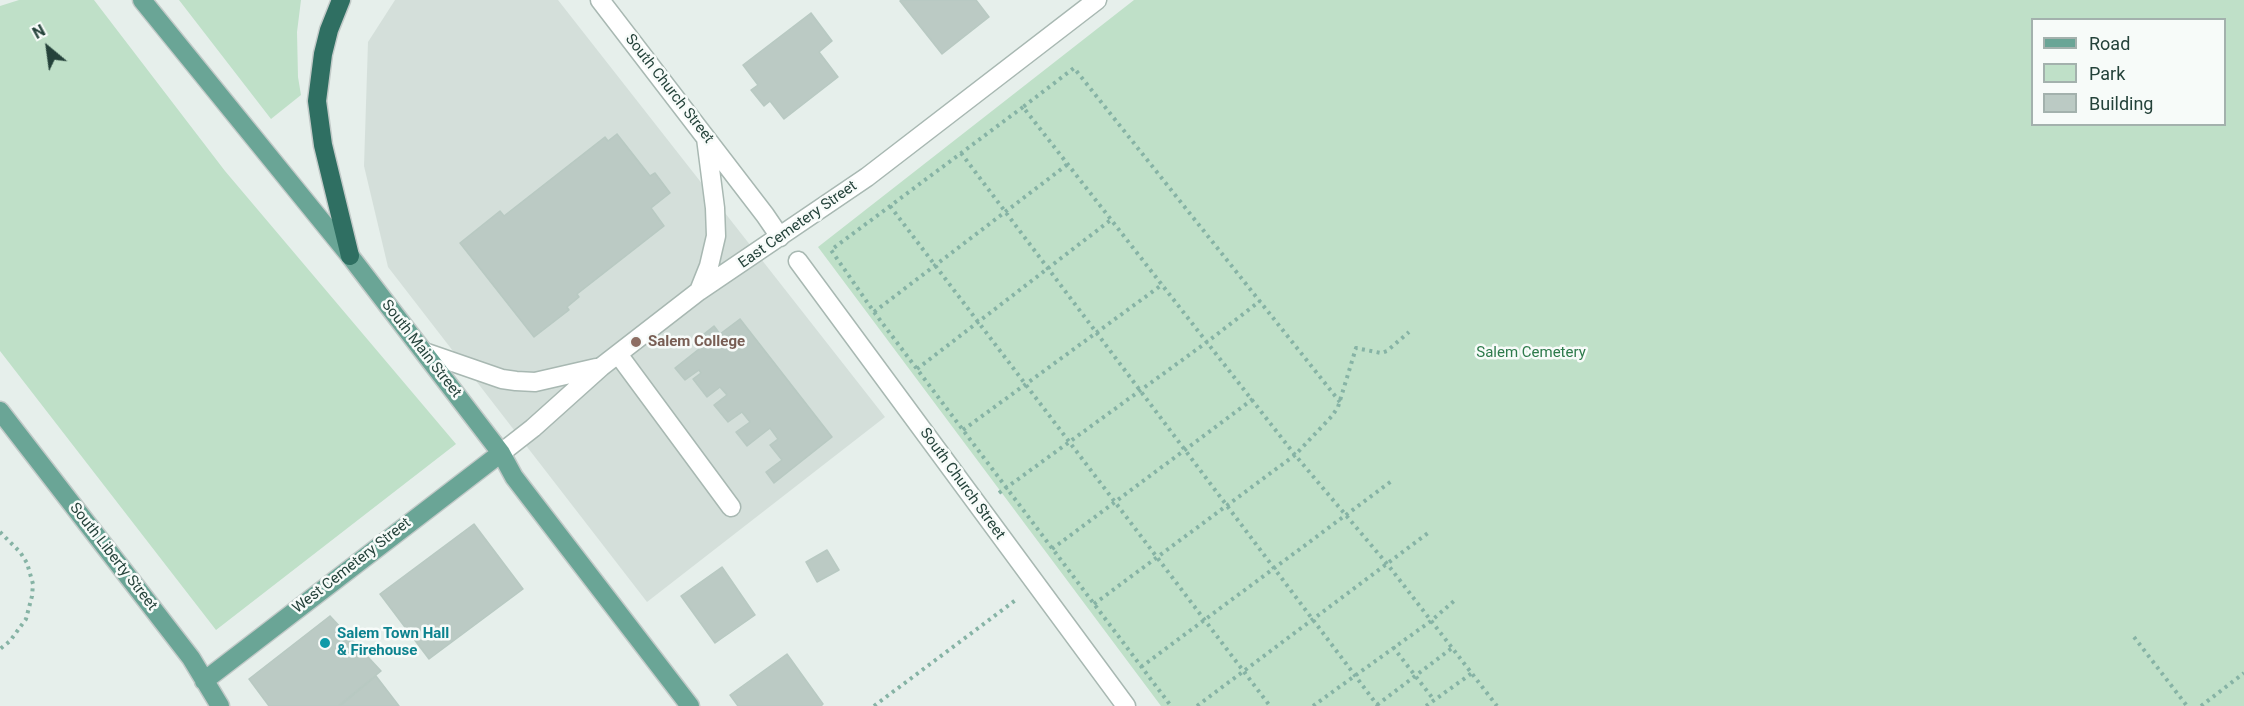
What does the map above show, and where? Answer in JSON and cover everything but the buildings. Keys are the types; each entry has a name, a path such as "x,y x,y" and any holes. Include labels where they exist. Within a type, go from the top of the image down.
{"highway":[{"path":"341,0 329,30 323,54 318,78 317,101 323,145 350,256"}],"main road":[{"name":"South Main Street","path":"142,0 350,256 501,453 514,477 690,706"},
{"name":"South Liberty Street","path":"0,411 191,658 220,706"},
{"name":"West Cemetery Street","path":"204,681 501,453"}],"street":[{"name":"South Church Street","path":"600,0 706,136 780,237"},
{"name":"East Cemetery Street","path":"501,453 601,367 699,291 914,142 1097,0"},
{"path":"699,291 709,266 716,236 716,208 706,136"},
{"name":"South Church Street","path":"798,261 1126,706"},
{"path":"424,352 502,379 516,381 535,382 601,367"},
{"path":"618,354 730,507"}],"path":[{"path":"1171,706 874,312 831,250 1074,68 1340,402"},
{"path":"1023,107 1295,455 1388,564 1497,706"},
{"path":"962,153 1377,705 1452,648"},
{"path":"874,312 1068,164"},
{"path":"890,206 1270,706"},
{"path":"917,369 1112,219"},
{"path":"963,430 1163,284"},
{"path":"979,507 1260,301"},
{"path":"1094,604 1295,455 1332,416 1340,402 1356,348 1380,353 1388,351 1409,332"},
{"path":"1053,549 1253,399"},
{"path":"1141,667 1394,480"},
{"path":"0,532 11,541 27,563 33,590 30,608 21,629 0,649"},
{"path":"1197,706 1428,533"},
{"path":"874,706 1037,585"},
{"path":"1313,706 1431,621 1454,601"},
{"path":"2134,637 2187,706"},
{"path":"1393,647 1434,700"},
{"path":"1426,706 1472,672"},
{"path":"2201,706 2244,673"}],"shaded area":[{"name":"Salem College","path":"395,0 558,0 885,417 647,602 388,267 364,166 368,42"}],"green space":[{"path":"19,0 94,0 225,171 456,444 216,630 0,351 0,6"},
{"path":"179,0 301,0 297,32 298,77 301,95 271,119"},
{"name":"Salem Cemetery","path":"1134,0 2244,0 2244,706 1161,706 818,247"}],"place":[{"name":"Salem College","path":"636,342"},
{"name":"Salem Town Hall & Firehouse","path":"325,643"}]}
